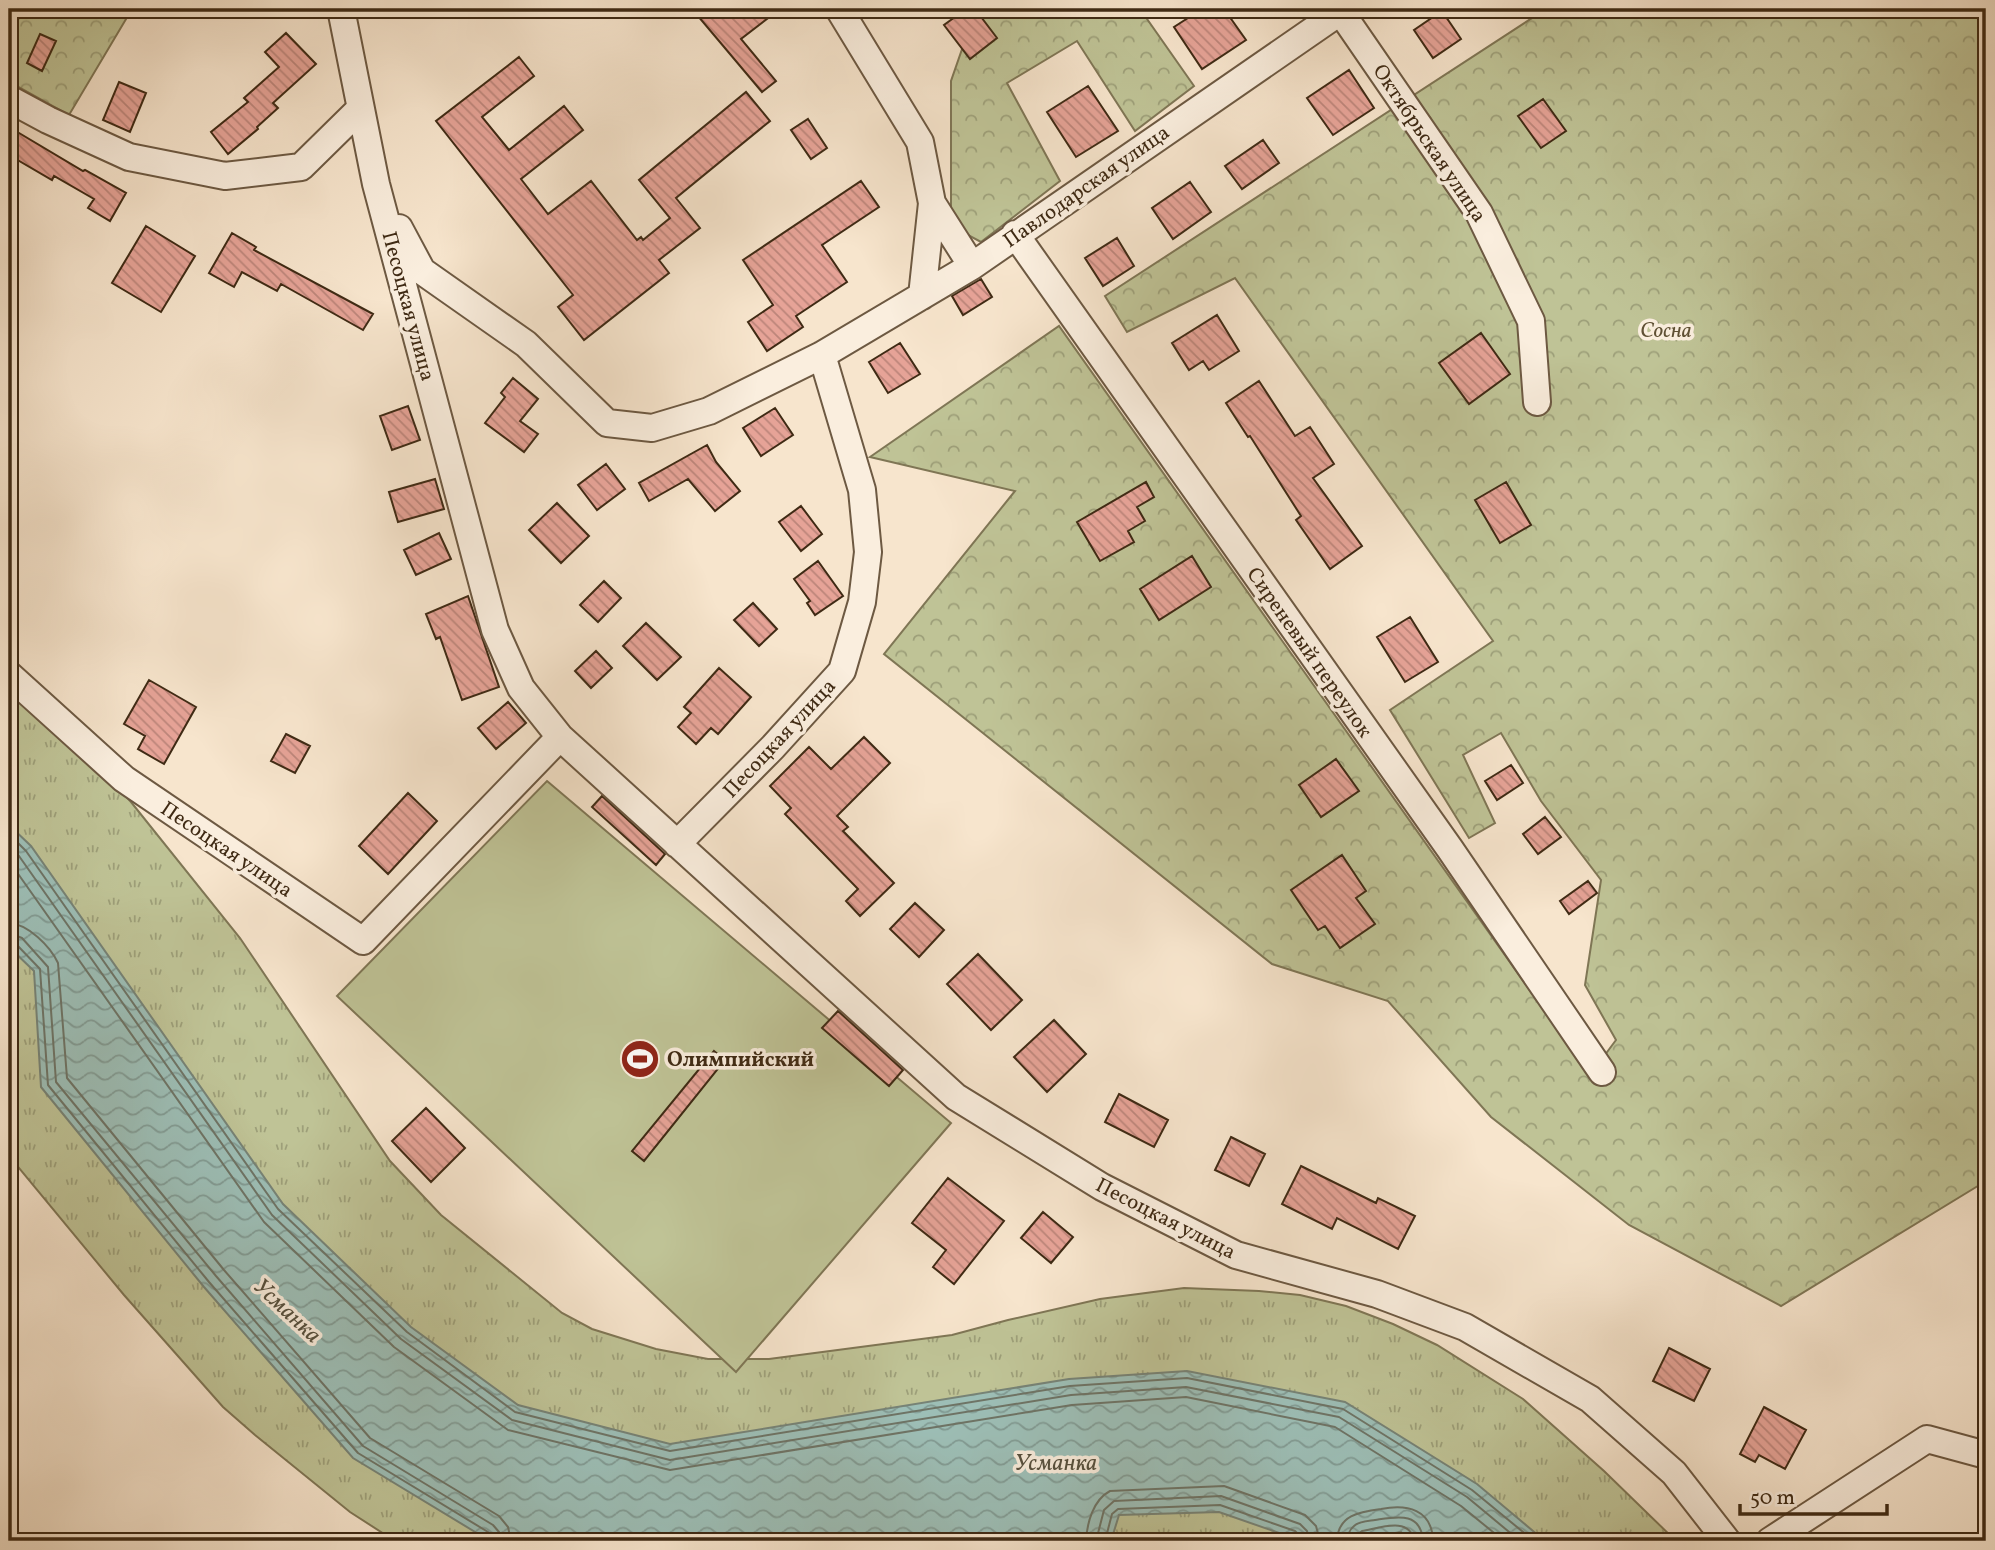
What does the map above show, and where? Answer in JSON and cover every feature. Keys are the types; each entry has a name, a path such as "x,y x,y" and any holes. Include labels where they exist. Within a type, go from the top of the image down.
{"street":[{"name":"Песоцкая улица","path":"341,9 376,184 495,630 521,688 560,737 956,1097 1102,1187 1236,1255 1377,1294 1465,1327 1590,1399 1674,1473 1727,1541"},
{"name":"Павлодарская улица","path":"822,355 972,266 1342,10"},
{"name":"Октябрьская улица","path":"1342,10 1479,213 1531,321 1537,402"},
{"path":"851,13 920,142 932,203 922,296"},
{"path":"9,99 129,157 225,176 301,167 360,109"},
{"name":"Песоцкая улица","path":"376,184 422,271 526,344 607,423 652,428 709,411 822,355 862,490 868,552 862,601 842,671 773,747 677,844"},
{"path":"932,203 972,266"},
{"name":"Сиреневый переулок","path":"1015,234 1450,849 1602,1072"},
{"path":"796,368 831,387"},
{"name":"Песоцкая улица","path":"9,675 124,779 363,941 560,737"},
{"path":"1770,1541 1927,1439 1986,1455"}],"green space":[{"path":"27,9 132,9 69,115 17,86 14,24"},
{"path":"976,9 1140,9 1194,86 1135,131 1077,41 1007,83 1060,181 981,242 951,226 951,81"},
{"name":"Сосна","path":"1546,9 1986,9 1986,1181 1781,1306 1629,1225 1491,1117 1388,1001 1272,964 884,654 1015,491 870,457 1059,326 1590,1075 1616,1040 1585,985 1601,880 1541,801 1501,733 1463,755 1495,823 1469,838 1390,710 1493,641 1235,278 1127,332 1105,296"},
{"path":"9,666 131,802 240,938 390,1161 441,1215 562,1313 592,1329 656,1349 708,1359 769,1359 952,1335 1100,1299 1184,1288 1300,1295 1346,1306 1393,1324 1437,1345 1523,1399 1604,1471 1676,1541 395,1541 350,1512 223,1407 124,1295 9,1156"},
{"name":"Олимпийский","path":"547,781 951,1123 736,1372 337,996"}],"water":[{"name":"Усманка","path":"9,825 31,846 283,1204 411,1327 518,1405 670,1444 1069,1379 1187,1371 1345,1402 1477,1484 1545,1541 1409,1541 1401,1532 1343,1541 1302,1541 1219,1512 1119,1515 1111,1541 490,1541 353,1458 204,1287 41,1087 34,971 9,947"}],"building":[{"path":"692,9 780,9 741,39 776,81 762,92"},
{"path":"966,9 975,9 997,38 970,59 944,25"},
{"path":"1202,9 1224,9 1246,40 1202,69 1174,27"},
{"path":"1442,11 1461,39 1433,58 1414,30"},
{"path":"286,33 316,64 273,103 278,108 257,127 258,129 228,154 211,132 248,102 244,98 279,67 265,52"},
{"path":"40,34 56,41 42,71 27,63"},
{"path":"519,57 534,76 482,117 509,150 564,106 583,130 521,179 548,214 591,181 637,240 641,237 643,240 670,218 639,180 746,92 770,121 676,198 700,228 659,260 669,273 584,340 558,307 573,295 436,121"},
{"path":"1349,70 1374,108 1333,135 1307,98"},
{"path":"119,82 146,93 130,132 103,120"},
{"path":"1088,86 1118,131 1076,157 1047,112"},
{"path":"1543,99 1566,131 1541,148 1518,116"},
{"path":"808,119 827,148 811,159 791,130"},
{"path":"9,127 126,193 110,221 88,208 94,199 54,176 52,180 9,155"},
{"path":"1263,140 1279,163 1242,189 1225,166"},
{"path":"861,181 879,207 822,245 847,282 796,316 803,327 767,351 748,322 773,305 743,260"},
{"path":"1190,182 1211,212 1173,239 1152,208"},
{"path":"146,226 195,256 161,312 112,283"},
{"path":"232,233 256,247 254,250 373,314 363,330 281,284 277,291 242,272 234,287 209,273"},
{"path":"1117,238 1134,266 1103,286 1085,258"},
{"path":"981,279 992,297 963,315 952,296"},
{"path":"1217,315 1239,351 1209,370 1203,361 1189,370 1172,343"},
{"path":"1481,333 1510,374 1469,404 1439,363"},
{"path":"900,343 920,374 888,393 869,362"},
{"path":"513,378 538,399 520,421 538,434 524,452 485,423 505,397 501,393"},
{"path":"1259,381 1295,436 1310,427 1334,464 1313,478 1362,546 1330,569 1296,520 1301,516 1226,403"},
{"path":"408,406 420,440 392,450 380,416"},
{"path":"775,408 793,435 761,456 743,428"},
{"path":"707,445 716,462 740,491 715,511 688,479 649,501 639,483"},
{"path":"606,464 625,489 597,510 578,485"},
{"path":"435,479 444,509 398,522 389,492"},
{"path":"1146,482 1154,497 1137,507 1145,521 1128,531 1134,542 1100,561 1077,522"},
{"path":"1506,482 1531,525 1500,543 1475,500"},
{"path":"557,503 589,536 561,563 529,530"},
{"path":"801,506 822,534 801,551 779,522"},
{"path":"439,533 451,559 416,575 404,550"},
{"path":"1192,556 1211,587 1159,620 1140,589"},
{"path":"818,561 843,596 815,615 807,603 810,601 794,579"},
{"path":"604,581 621,598 598,622 580,605"},
{"path":"468,596 499,687 462,700 440,637 436,639 426,614"},
{"path":"753,603 777,629 759,646 734,620"},
{"path":"1410,617 1438,662 1405,682 1377,637"},
{"path":"646,623 681,657 657,680 623,646"},
{"path":"596,651 612,668 591,688 575,671"},
{"path":"719,668 751,697 718,734 711,728 696,744 678,727 691,713 684,707"},
{"path":"149,680 196,707 164,764 138,749 145,736 124,724"},
{"path":"508,702 526,723 496,749 478,728"},
{"path":"286,734 310,746 295,773 271,761"},
{"path":"864,737 890,763 837,816 848,827 843,831 894,883 860,916 846,901 858,889 785,814 791,808 770,786 809,747 831,769"},
{"path":"1336,759 1359,791 1321,817 1299,785"},
{"path":"1511,765 1523,783 1497,800 1485,781"},
{"path":"408,793 437,821 388,874 359,846"},
{"path":"602,796 665,854 656,865 592,807"},
{"path":"1545,817 1561,837 1538,854 1523,834"},
{"path":"1342,855 1366,891 1356,898 1375,924 1340,948 1325,926 1318,930 1291,890"},
{"path":"1588,881 1597,893 1569,914 1560,901"},
{"path":"915,903 944,930 919,957 890,929"},
{"path":"978,954 1022,1000 991,1030 947,984"},
{"path":"838,1011 903,1070 889,1086 822,1028"},
{"path":"1054,1020 1086,1054 1047,1092 1014,1057"},
{"path":"714,1051 725,1060 644,1161 632,1151"},
{"path":"1119,1094 1168,1120 1154,1147 1105,1122"},
{"path":"426,1108 465,1148 431,1182 392,1141"},
{"path":"1231,1137 1265,1154 1249,1186 1215,1170"},
{"path":"1301,1166 1376,1203 1378,1198 1415,1216 1398,1249 1337,1218 1332,1229 1282,1204"},
{"path":"948,1178 1004,1221 954,1284 933,1267 946,1250 912,1223"},
{"path":"1043,1212 1073,1237 1051,1263 1021,1238"},
{"path":"1669,1348 1710,1369 1694,1401 1653,1381"},
{"path":"1764,1407 1806,1430 1785,1469 1759,1455 1755,1462 1740,1454"}],"place":[{"name":"Олимпийский","path":"640,1059"}]}
